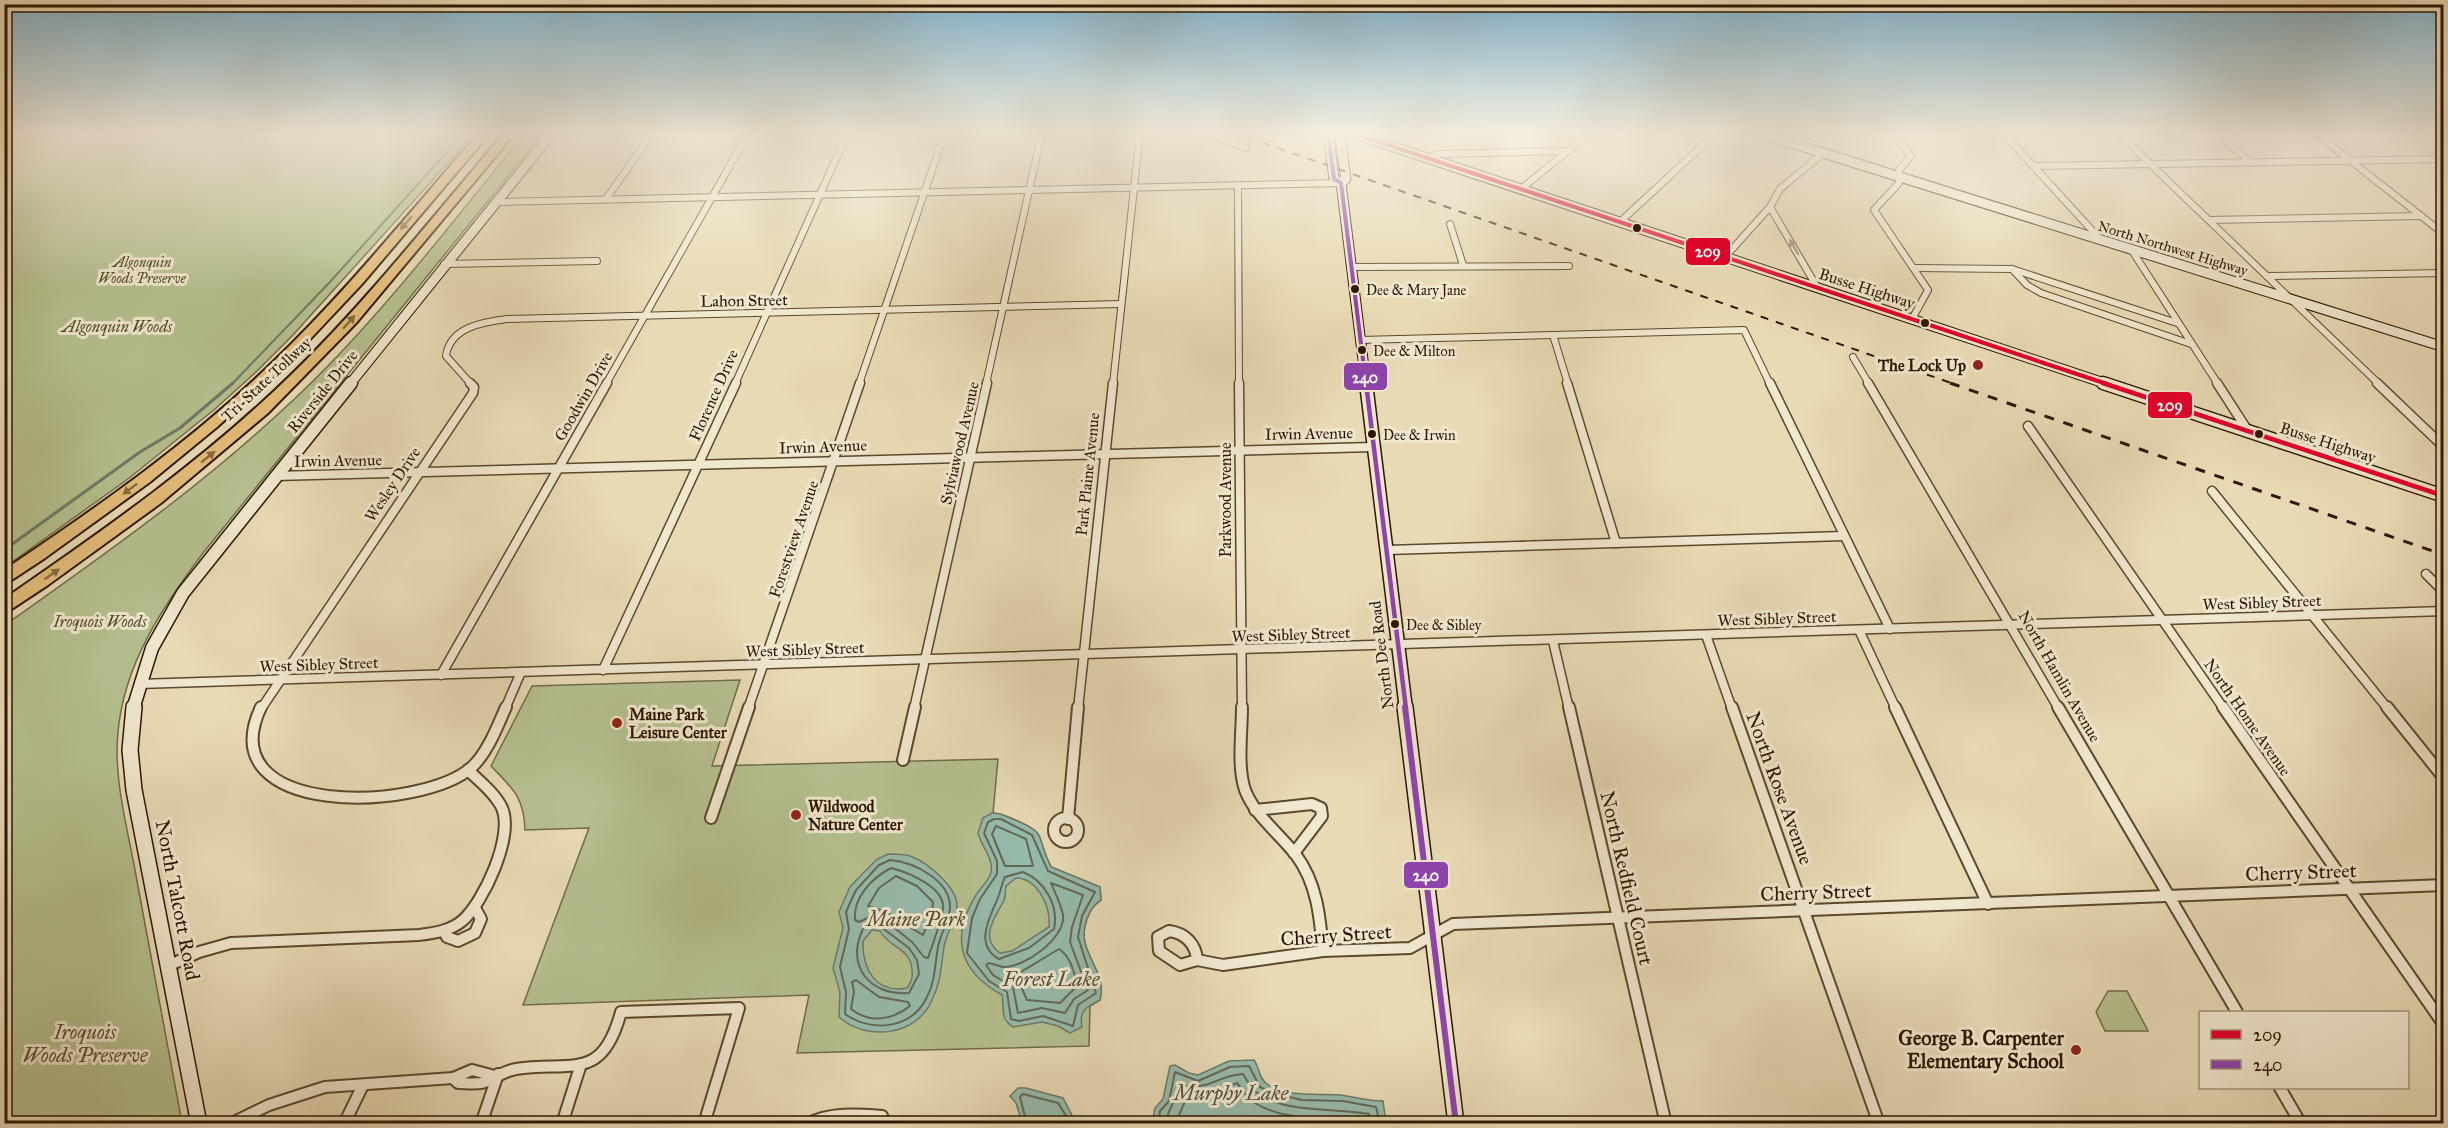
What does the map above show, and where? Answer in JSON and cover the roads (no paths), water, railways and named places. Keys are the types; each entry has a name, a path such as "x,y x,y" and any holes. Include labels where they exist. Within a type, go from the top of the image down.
{"highway":[{"name":"Tri-State Tollway","path":"4,579 160,467 269,373 324,316 440,185"},
{"name":"Tri-State Tollway","path":"4,608 178,481 264,409 341,332 466,185"}],"main road":[{"name":"Riverside Drive","path":"139,684 155,642 180,597 444,264 510,185"},
{"name":"North Dee Road","path":"1341,185 1456,1124"},
{"name":"Busse Highway","path":"1508,185 2444,496"},
{"name":"North Northwest Highway","path":"1924,185 2444,347"},
{"name":"North Talcott Road","path":"139,684 131,729 134,790 200,1124"}],"street":[{"path":"606,199 616,185"},
{"name":"Goodwin Drive","path":"441,675 720,185"},
{"name":"Florence Drive","path":"603,670 765,313 826,185"},
{"name":"Forestview Avenue","path":"711,818 926,185"},
{"name":"Sylviawood Avenue","path":"903,760 1030,185"},
{"name":"Park Plaine Avenue","path":"1068,819 1083,655 1134,185"},
{"path":"496,202 1285,185"},
{"path":"1521,189 1526,185"},
{"path":"1620,222 1660,185"},
{"path":"1725,257 1770,207 1780,189 1785,185"},
{"path":"1897,185 1874,210 1928,290 1912,319"},
{"path":"2052,185 2100,239"},
{"path":"2172,185 2444,447"},
{"path":"2381,185 2444,234"},
{"name":"Parkwood Avenue","path":"1238,186 1242,780 1255,810 1294,853 1312,883 1318,902 1323,951"},
{"path":"1770,207 1817,287"},
{"path":"2209,220 2421,216"},
{"path":"1450,224 1463,265"},
{"path":"2130,249 2248,431"},
{"path":"444,264 597,261"},
{"path":"1352,267 1549,264 1569,266"},
{"path":"1914,268 2012,269 2177,323"},
{"path":"2012,269 2027,285 2048,296 2191,344"},
{"path":"2267,276 2444,273"},
{"name":"Lahon Street","path":"487,322 645,315 1121,304"},
{"name":"Wesley Drive","path":"468,770 430,789 397,795 318,796 300,793 273,779 265,768 254,742 258,713 277,681 475,389 446,356 447,346 465,330 487,322"},
{"path":"1360,340 1744,330 1890,629"},
{"path":"1553,335 1616,543"},
{"name":"North Hamlin Avenue","path":"1853,357 2236,1011"},
{"name":"North Home Avenue","path":"2028,426 2444,1025"},
{"name":"Irwin Avenue","path":"275,476 1373,447"},
{"path":"2212,491 2444,778"},
{"path":"1387,550 1844,536"},
{"path":"2427,574 2444,592"},
{"name":"West Sibley Street","path":"139,684 2444,611"},
{"path":"1859,630 1988,904"},
{"name":"North Rose Avenue","path":"1706,635 1879,1124"},
{"name":"North Redfield Court","path":"1553,641 1666,1124"},
{"path":"170,965 200,952 231,943 419,935 444,931 462,921 475,908 505,834 505,819 494,797 468,770 482,755 521,672"},
{"path":"1255,810 1312,804 1321,808 1322,816 1294,853"},
{"name":"Cherry Street","path":"1197,960 1223,964 1323,951 1410,948 1453,924 2444,885"},
{"path":"444,931 447,937 458,941 474,934 481,926 482,920 481,914 475,908"},
{"path":"230,1124 298,1094 325,1088 453,1078 458,1083 483,1083 494,1074 519,1067 581,1064 603,1053 607,1048 621,1012 740,1008 704,1124"},
{"path":"562,1124 581,1064"},
{"path":"481,1124 494,1074"},
{"path":"344,1124 363,1085"},
{"path":"2281,1089 2301,1124"},
{"path":"807,1124 825,1116 874,1115 882,1116 885,1124"}],"water":[{"name":"Forest Lake","path":"992,813 1000,814 1023,823 1039,836 1051,867 1100,887 1101,900 1091,911 1084,931 1088,951 1100,978 1100,1000 1087,1007 1082,1016 1082,1027 1070,1033 1058,1026 1042,1022 1013,1027 1009,1024 1004,1017 1002,995 987,986 976,975 963,952 961,939 963,925 976,895 991,872 989,857 978,833 983,818","holes":["1016,878 1024,879 1037,888 1042,895 1048,911 1049,927 1012,951 1000,953 990,940 989,934 993,920 1005,898 1006,886"]},
{"path":"888,854 905,855 917,859 947,884 953,892 957,908 945,942 937,987 925,1012 915,1022 903,1028 876,1032 850,1025 839,1017 840,992 833,968 843,928 839,912 850,887 876,860","holes":["872,930 880,931 884,937 904,952 911,963 912,977 907,988 886,987 879,983 868,969 863,941"]},
{"name":"Murphy Lake","path":"1254,1060 1264,1082 1284,1091 1383,1101 1386,1123 1152,1123 1155,1108 1163,1099 1170,1066 1175,1065 1198,1075 1229,1061"},
{"path":"1018,1088 1063,1098 1073,1117 1085,1116 1111,1123 1022,1123 1016,1103 1010,1096"}],"waterway":[{"path":"233,383 329,283 418,185"},
{"path":"4,550 140,452 180,428 233,383"}],"railway":[{"path":"1383,185 1954,384"},
{"path":"1950,383 2444,555"}],"place":[{"name":"Dee & Mary Jane","path":"1355,289"},
{"name":"Dee & Milton","path":"1362,350"},
{"name":"The Lock Up","path":"1978,365"},
{"name":"Dee & Irwin","path":"1372,434"},
{"name":"Dee & Sibley","path":"1395,624"},
{"name":"Maine Park Leisure Center","path":"617,723"},
{"name":"Wildwood Nature Center","path":"796,815"},
{"name":"George B. Carpenter Elementary School","path":"2076,1050"}],"park label":[{"name":"Algonquin Woods Preserve","path":"142,270"},
{"name":"Algonquin Woods","path":"117,326"},
{"name":"Iroquois Woods","path":"100,621"},
{"name":"Maine Park","path":"916,919"},
{"name":"Iroquois Woods Preserve","path":"85,1044"}]}
